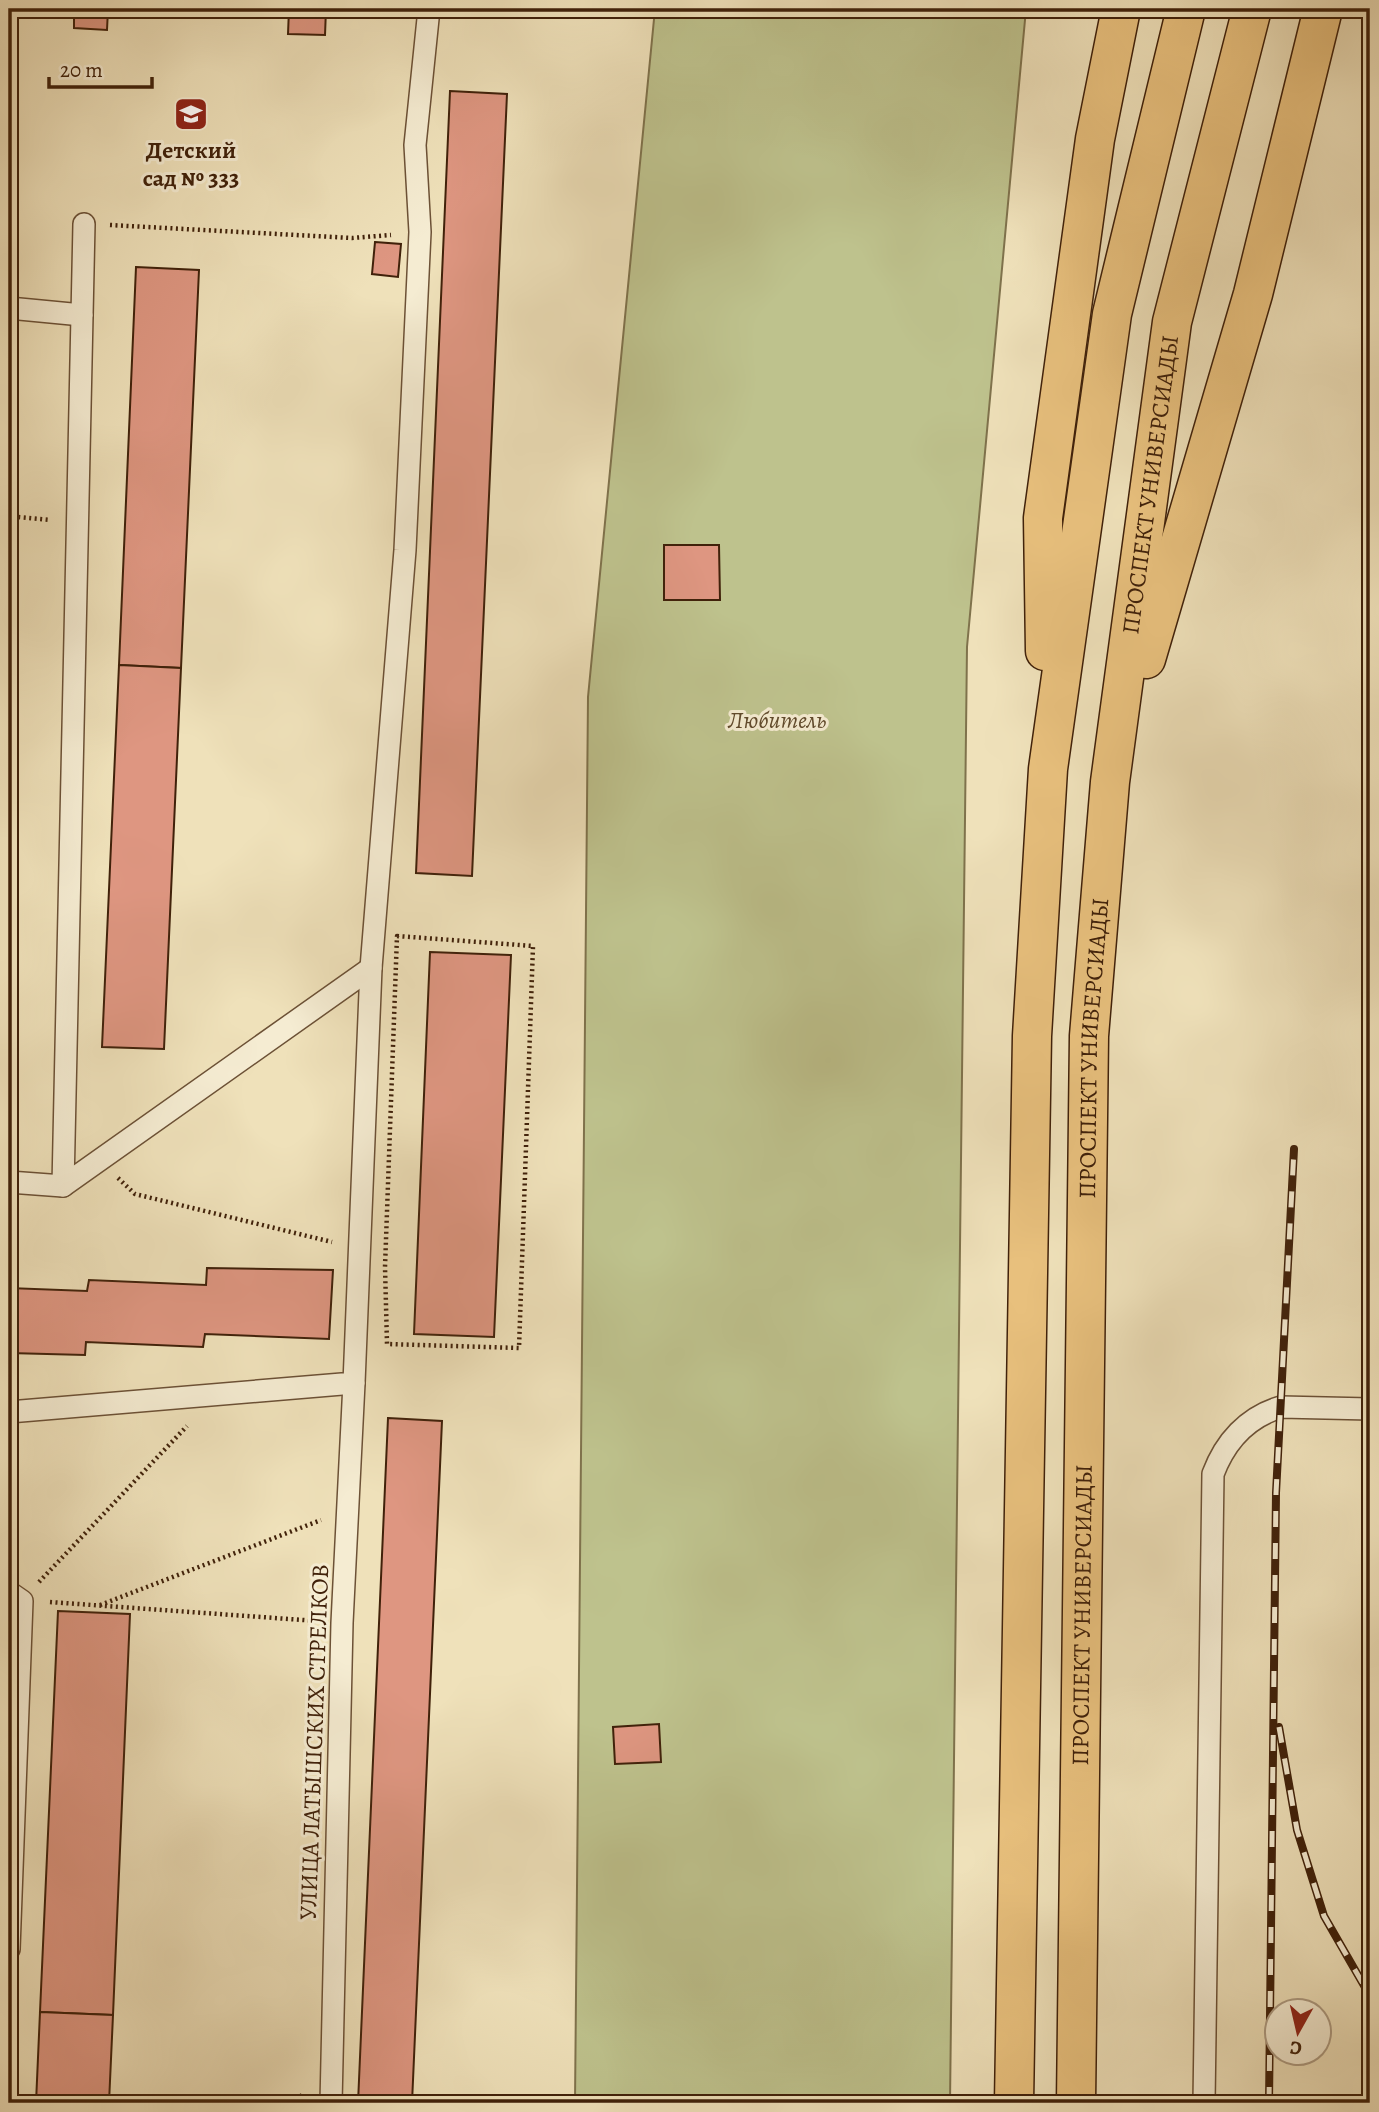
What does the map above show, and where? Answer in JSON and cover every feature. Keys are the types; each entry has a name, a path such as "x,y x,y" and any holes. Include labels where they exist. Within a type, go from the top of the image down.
{"main road":[{"path":"1014,2103 1032,1036 1048,769 1043,518 1095,139 1121,9"},
{"path":"1048,769 1112,314 1186,9"},
{"name":"ПРОСПЕКТ УНИВЕРСИАДЫ","path":"1076,2103 1089,1036 1110,782 1172,322 1252,9"},
{"path":"1110,782 1253,294 1323,9"}],"lane":[{"name":"УЛИЦА ЛАТЫШСКИХ СТРЕЛКОВ","path":"331,2103 342,1623 355,1383 371,968 405,550 420,232 415,145 429,9"},
{"path":"63,1186 84,224"},
{"path":"9,308 82,315"},
{"path":"9,1182 63,1186 371,968"},
{"path":"9,1412 355,1383"},
{"path":"1204,2103 1213,1474 1222,1450 1243,1427 1269,1410 1281,1406 1370,1409"},
{"path":"9,1949 15,1597"}],"path":[{"path":"84,224 352,238 420,232"},
{"path":"9,504 17,516 78,523"},
{"path":"387,1344 519,1348 533,946 397,936"},
{"path":"100,1160 135,1194 360,1249"},
{"path":"15,1597 217,1394"},
{"path":"99,1606 348,1510"},
{"path":"15,1597 99,1606 342,1623"}],"green space":[{"name":"Любитель","path":"655,9 1026,9 967,647 950,2103 575,2103 588,697"}],"building":[{"path":"74,9 108,9 107,30 74,28"},
{"path":"289,9 326,9 325,35 288,34"},
{"path":"450,91 507,94 472,876 416,873"},
{"path":"375,242 401,244 398,277 372,274"},
{"path":"136,267 199,270 181,668 119,665"},
{"path":"664,545 719,545 720,600 664,600"},
{"path":"119,665 181,668 164,1049 102,1047"},
{"path":"430,952 511,955 494,1337 414,1334"},
{"path":"207,1268 333,1270 329,1339 205,1334 203,1347 86,1342 85,1355 9,1353 9,1288 87,1291 89,1280 206,1285"},
{"path":"388,1418 442,1421 412,2103 358,2103"},
{"path":"58,1611 130,1614 113,2015 40,2012"},
{"path":"659,1724 661,1762 615,1764 613,1727"},
{"path":"40,2012 113,2015 109,2103 36,2103"}],"railway":[{"path":"1269,2103 1276,1493 1294,1149"},
{"path":"1279,1727 1297,1830 1324,1916 1370,1996"}],"place":[{"name":"Детский сад № 333","path":"191,114"}]}
